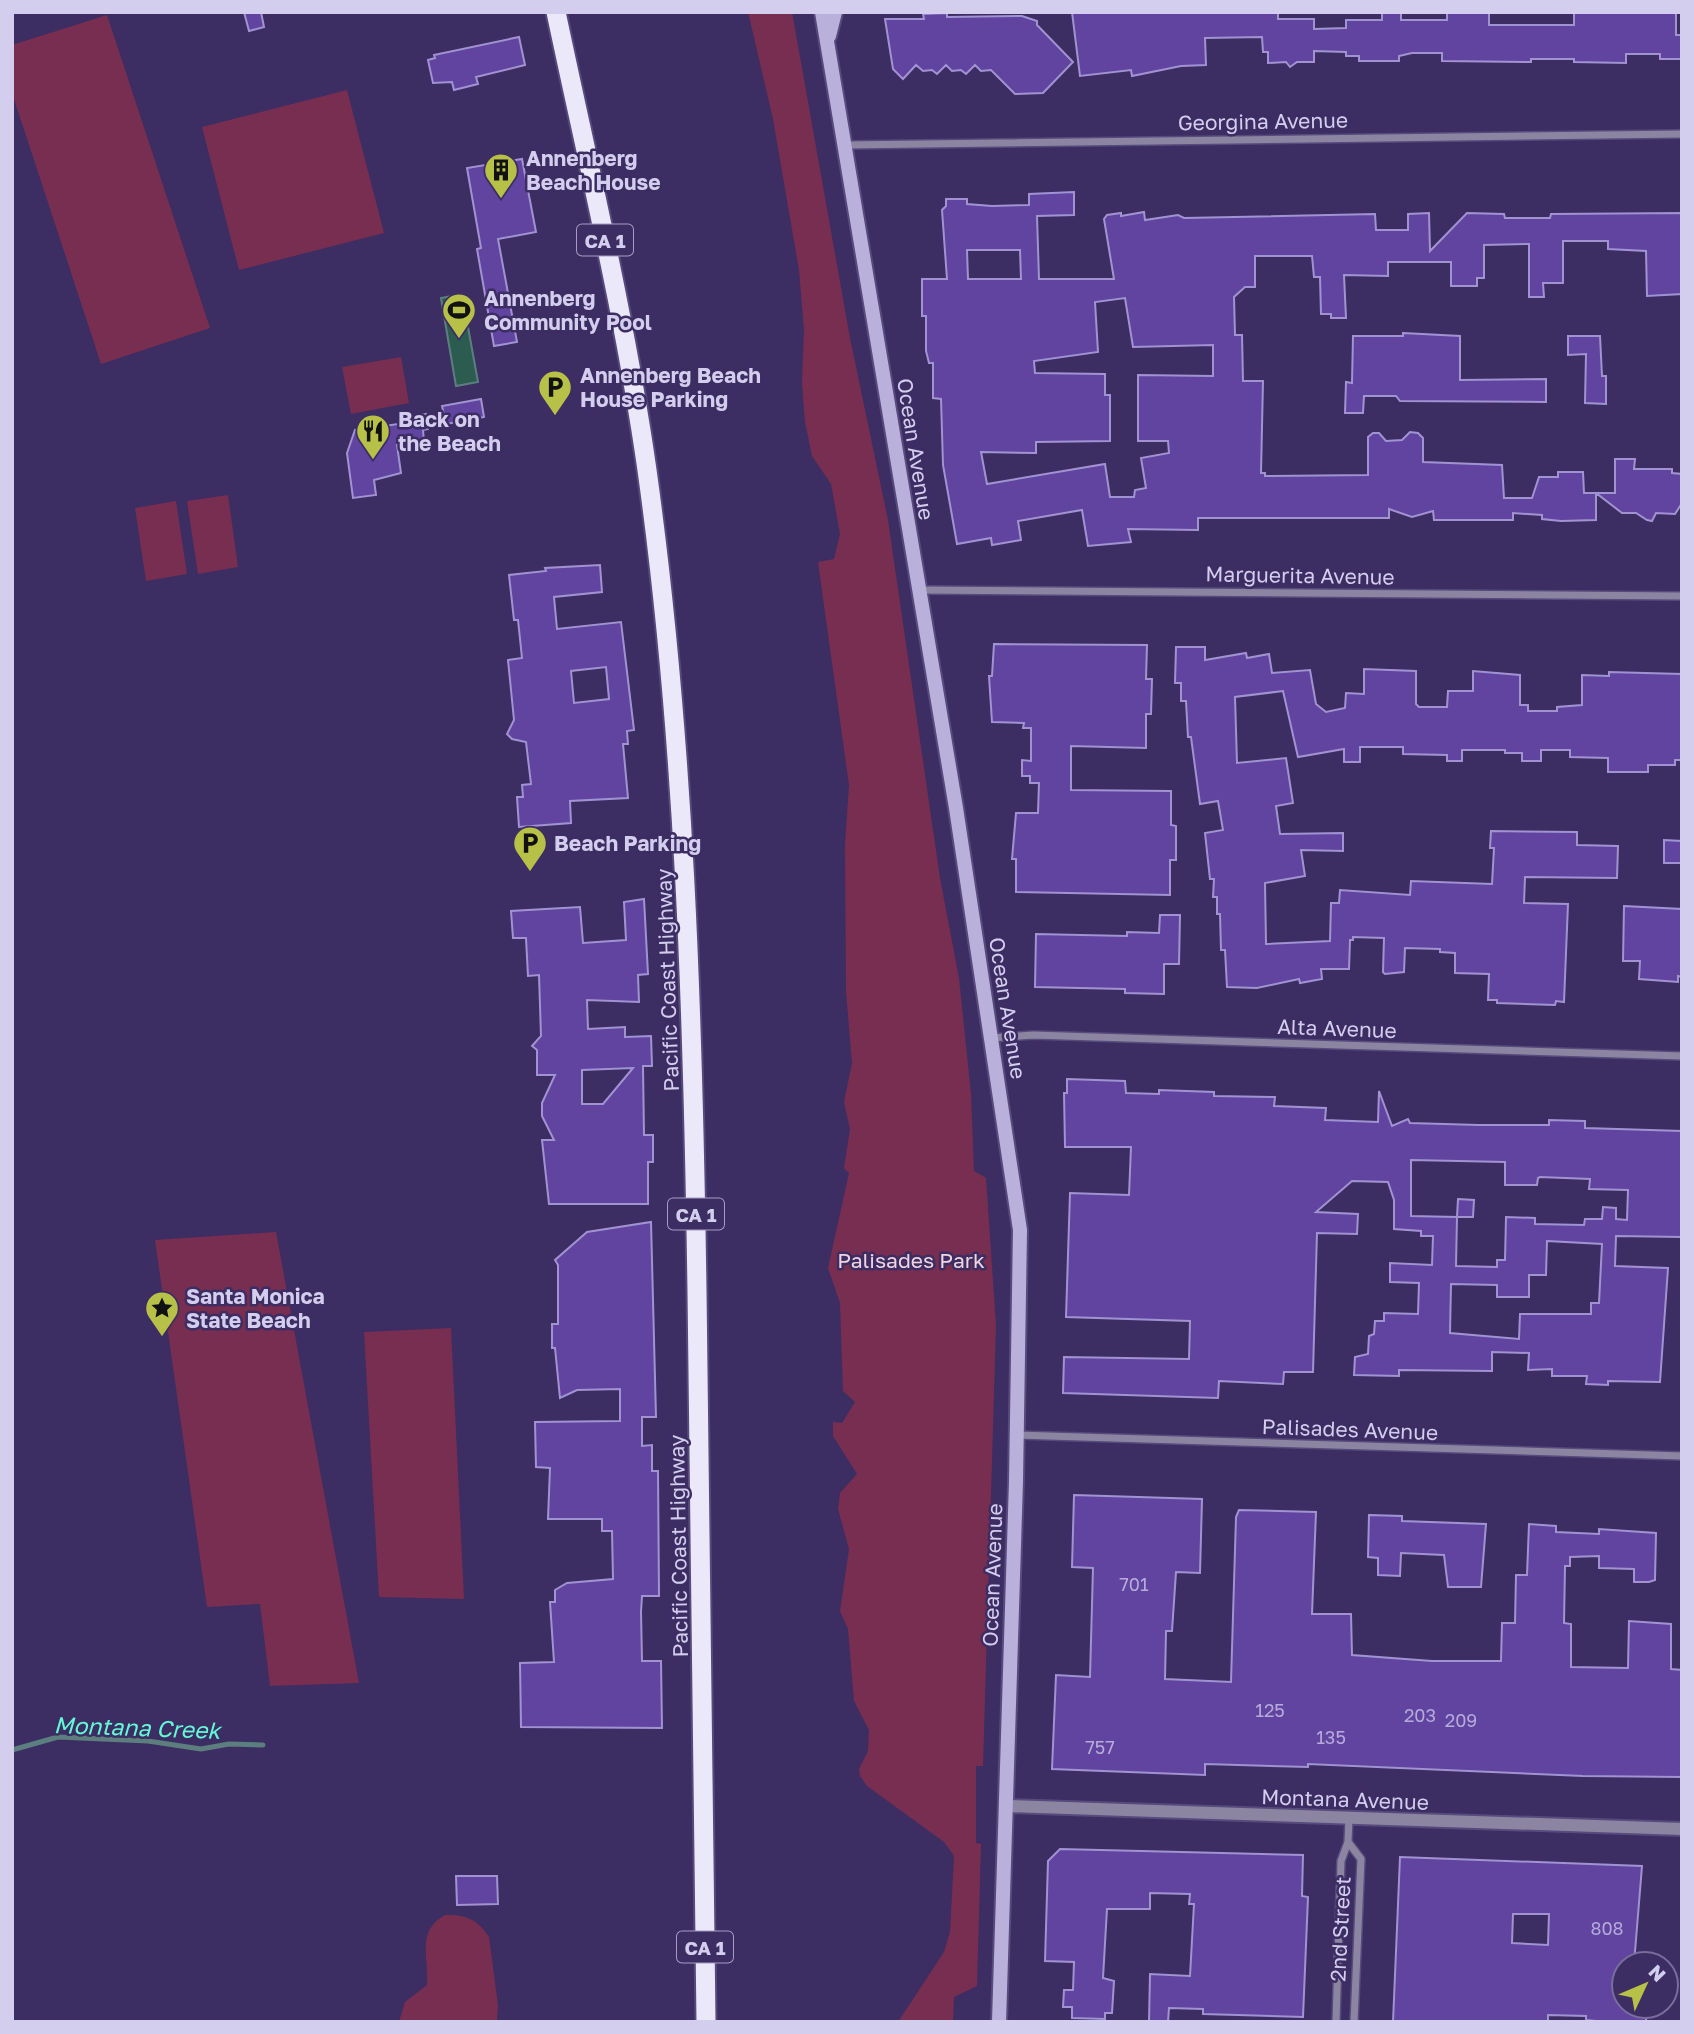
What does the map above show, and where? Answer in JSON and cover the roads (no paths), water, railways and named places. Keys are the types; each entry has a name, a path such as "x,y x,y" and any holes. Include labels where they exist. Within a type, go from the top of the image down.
{"highway":[{"name":"Pacific Coast Highway","path":"556,12 612,273 646,469 669,673 685,857 694,1064 706,2022"}],"main road":[{"name":"Ocean Avenue","path":"822,12 846,145 1020,1230 1017,1434 999,2022"},
{"path":"828,40 835,12"}],"street":[{"name":"Georgina Avenue","path":"846,145 1682,134"},
{"name":"Marguerita Avenue","path":"918,590 1682,596"},
{"name":"Alta Avenue","path":"991,1038 1033,1035 1682,1056"},
{"name":"Palisades Avenue","path":"1017,1434 1682,1456"},
{"name":"Montana Avenue","path":"1007,1806 1682,1829"},
{"name":"2nd Street","path":"1336,2022 1341,1861 1348,1842 1349,1818"},
{"name":"2nd Street","path":"1348,1842 1361,1859 1354,2022"},
{"path":"1336,2003 1354,2004"}],"waterway":[{"name":"Montana Creek","path":"12,1750 58,1737 148,1741 201,1749 229,1744 263,1745"}],"place":[{"name":"Annenberg Beach House","path":"501,200"},
{"name":"Annenberg Community Pool","path":"459,340"},
{"name":"Annenberg Beach House Parking","path":"555,417"},
{"name":"Back on the Beach","path":"373,461"},
{"name":"Beach Parking","path":"530,873"},
{"name":"Santa Monica State Beach","path":"162,1338"}],"park label":[{"name":"Palisades Park","path":"911,1260"}]}
